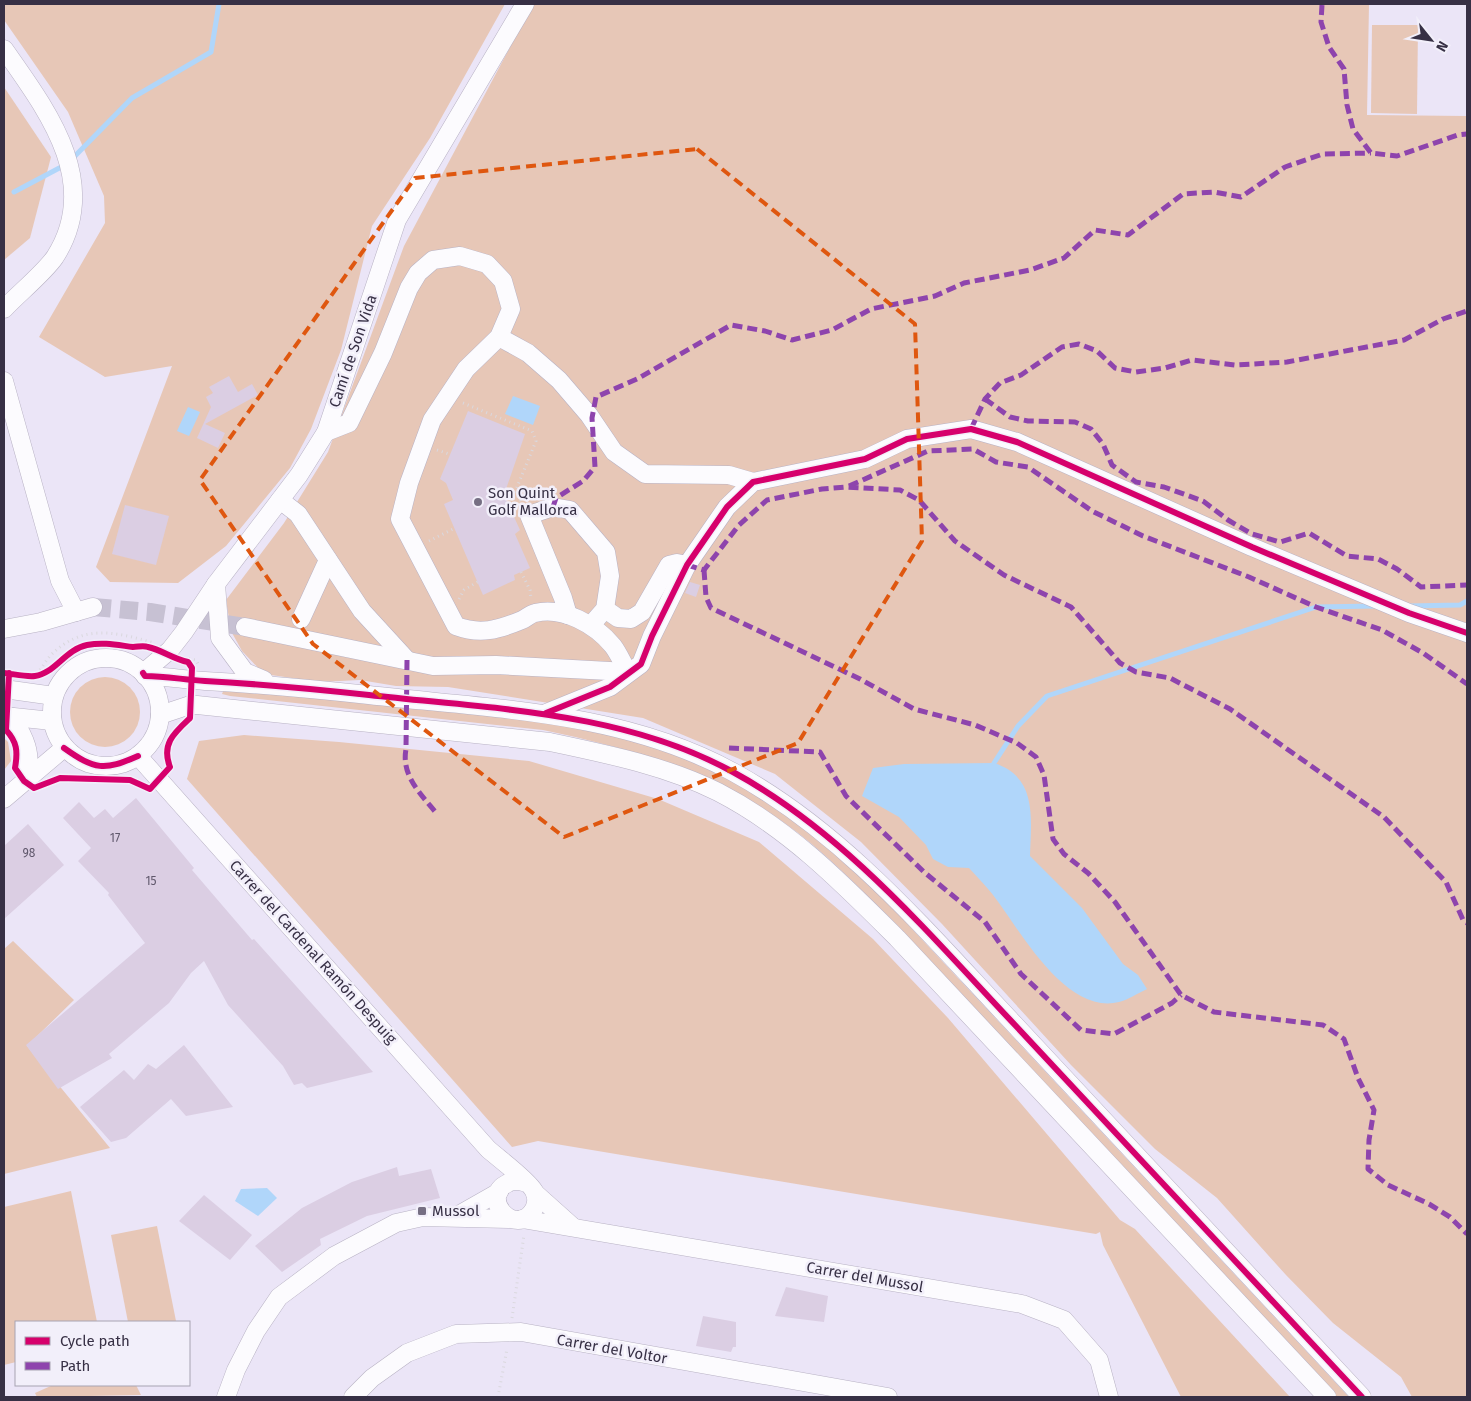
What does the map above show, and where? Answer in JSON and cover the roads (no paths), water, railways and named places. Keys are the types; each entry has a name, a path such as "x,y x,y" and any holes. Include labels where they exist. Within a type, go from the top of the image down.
{"street":[{"name":"Camí de Son Vida","path":"144,674 167,652 299,475 326,432 397,220 525,4"},
{"path":"4,49 34,91 60,135 72,173 74,194 69,224 54,257 4,309"},
{"path":"326,432 349,423 383,354 408,288 418,273 433,260 460,256 487,264 503,281 511,309 499,337 466,369 432,420 409,483 400,519 456,626 472,632 491,631 523,620 533,613 545,611 568,615 591,625 613,646 628,672"},
{"path":"499,337 528,353 558,380 589,414 614,452 645,474 729,475 753,482 865,459 907,439 971,429 1017,442 1261,551 1409,613 1467,633"},
{"path":"4,381 60,582 76,612"},
{"path":"546,713 610,687 641,664 652,636 687,566 727,507 753,482"},
{"path":"280,500 298,514 362,611 407,660"},
{"path":"568,615 563,598 529,515 552,507 570,510 606,552 610,576 605,609 591,625"},
{"path":"301,619 328,560"},
{"path":"605,609 618,618 632,620 642,612 668,565 677,563 687,566"},
{"path":"216,584 220,638 245,672 276,685"},
{"path":"4,628 41,622 93,606"},
{"path":"245,627 433,666 496,665 628,672"},
{"path":"103,658 125,661 144,674 157,692 160,716 154,738 138,756 113,767 86,763 64,748 56,735 52,721 54,696 64,677 82,664 103,658"},
{"path":"144,674 169,675 195,680 276,685 546,713 611,728 671,745 729,769 780,799 819,827 914,919 1362,1397"},
{"path":"4,690 54,696"},
{"path":"160,716 190,705 197,705 550,742 602,752 662,770 725,797 768,822 832,873 897,938 1327,1397"},
{"path":"8,717 52,721"},
{"path":"8,717 27,743 30,762 28,778"},
{"path":"4,799 64,748"},
{"name":"Carrer del Cardenal Ramón Despuig","path":"138,756 488,1149 531,1188"},
{"name":"Carrer del Cardenal Ramón Despuig","path":"488,1149 501,1189"},
{"path":"531,1188 535,1206 528,1216 519,1219 504,1215 497,1204 501,1189 514,1181 531,1188 573,1227"},
{"name":"Carrer del Mussol","path":"454,1217 501,1189"},
{"name":"Carrer del Mussol","path":"226,1397 236,1370 256,1331 280,1297 334,1256 396,1223 423,1218 454,1217 519,1219 573,1227 1022,1304 1064,1320 1099,1360 1109,1397"},
{"name":"Carrer del Voltor","path":"353,1397 372,1378 407,1353 456,1334 510,1332 521,1332 888,1397"}],"water":[{"path":"513,396 540,406 533,425 505,414"},
{"path":"188,407 200,412 189,436 177,431"},
{"path":"994,763 1008,769 1018,778 1025,789 1031,814 1030,856 1082,908 1123,964 1138,975 1147,989 1119,1002 1100,1003 1082,997 1049,970 996,898 969,868 948,867 933,859 926,845 899,817 862,796 873,768 904,764"},
{"path":"267,1188 277,1198 258,1216 235,1201 241,1189"}],"waterway":[{"path":"71,160 132,98 211,52 219,4"},
{"path":"14,192 65,165"},
{"path":"1409,606 1460,605 1467,601"},
{"path":"994,763 1018,726 1047,696 1316,607 1375,606"}],"tunnel":[{"path":"93,607 150,612 245,627"}],"place":[{"name":"Son Quint Golf Mallorca","path":"478,502"},
{"name":"Mussol","path":"422,1211"}]}
